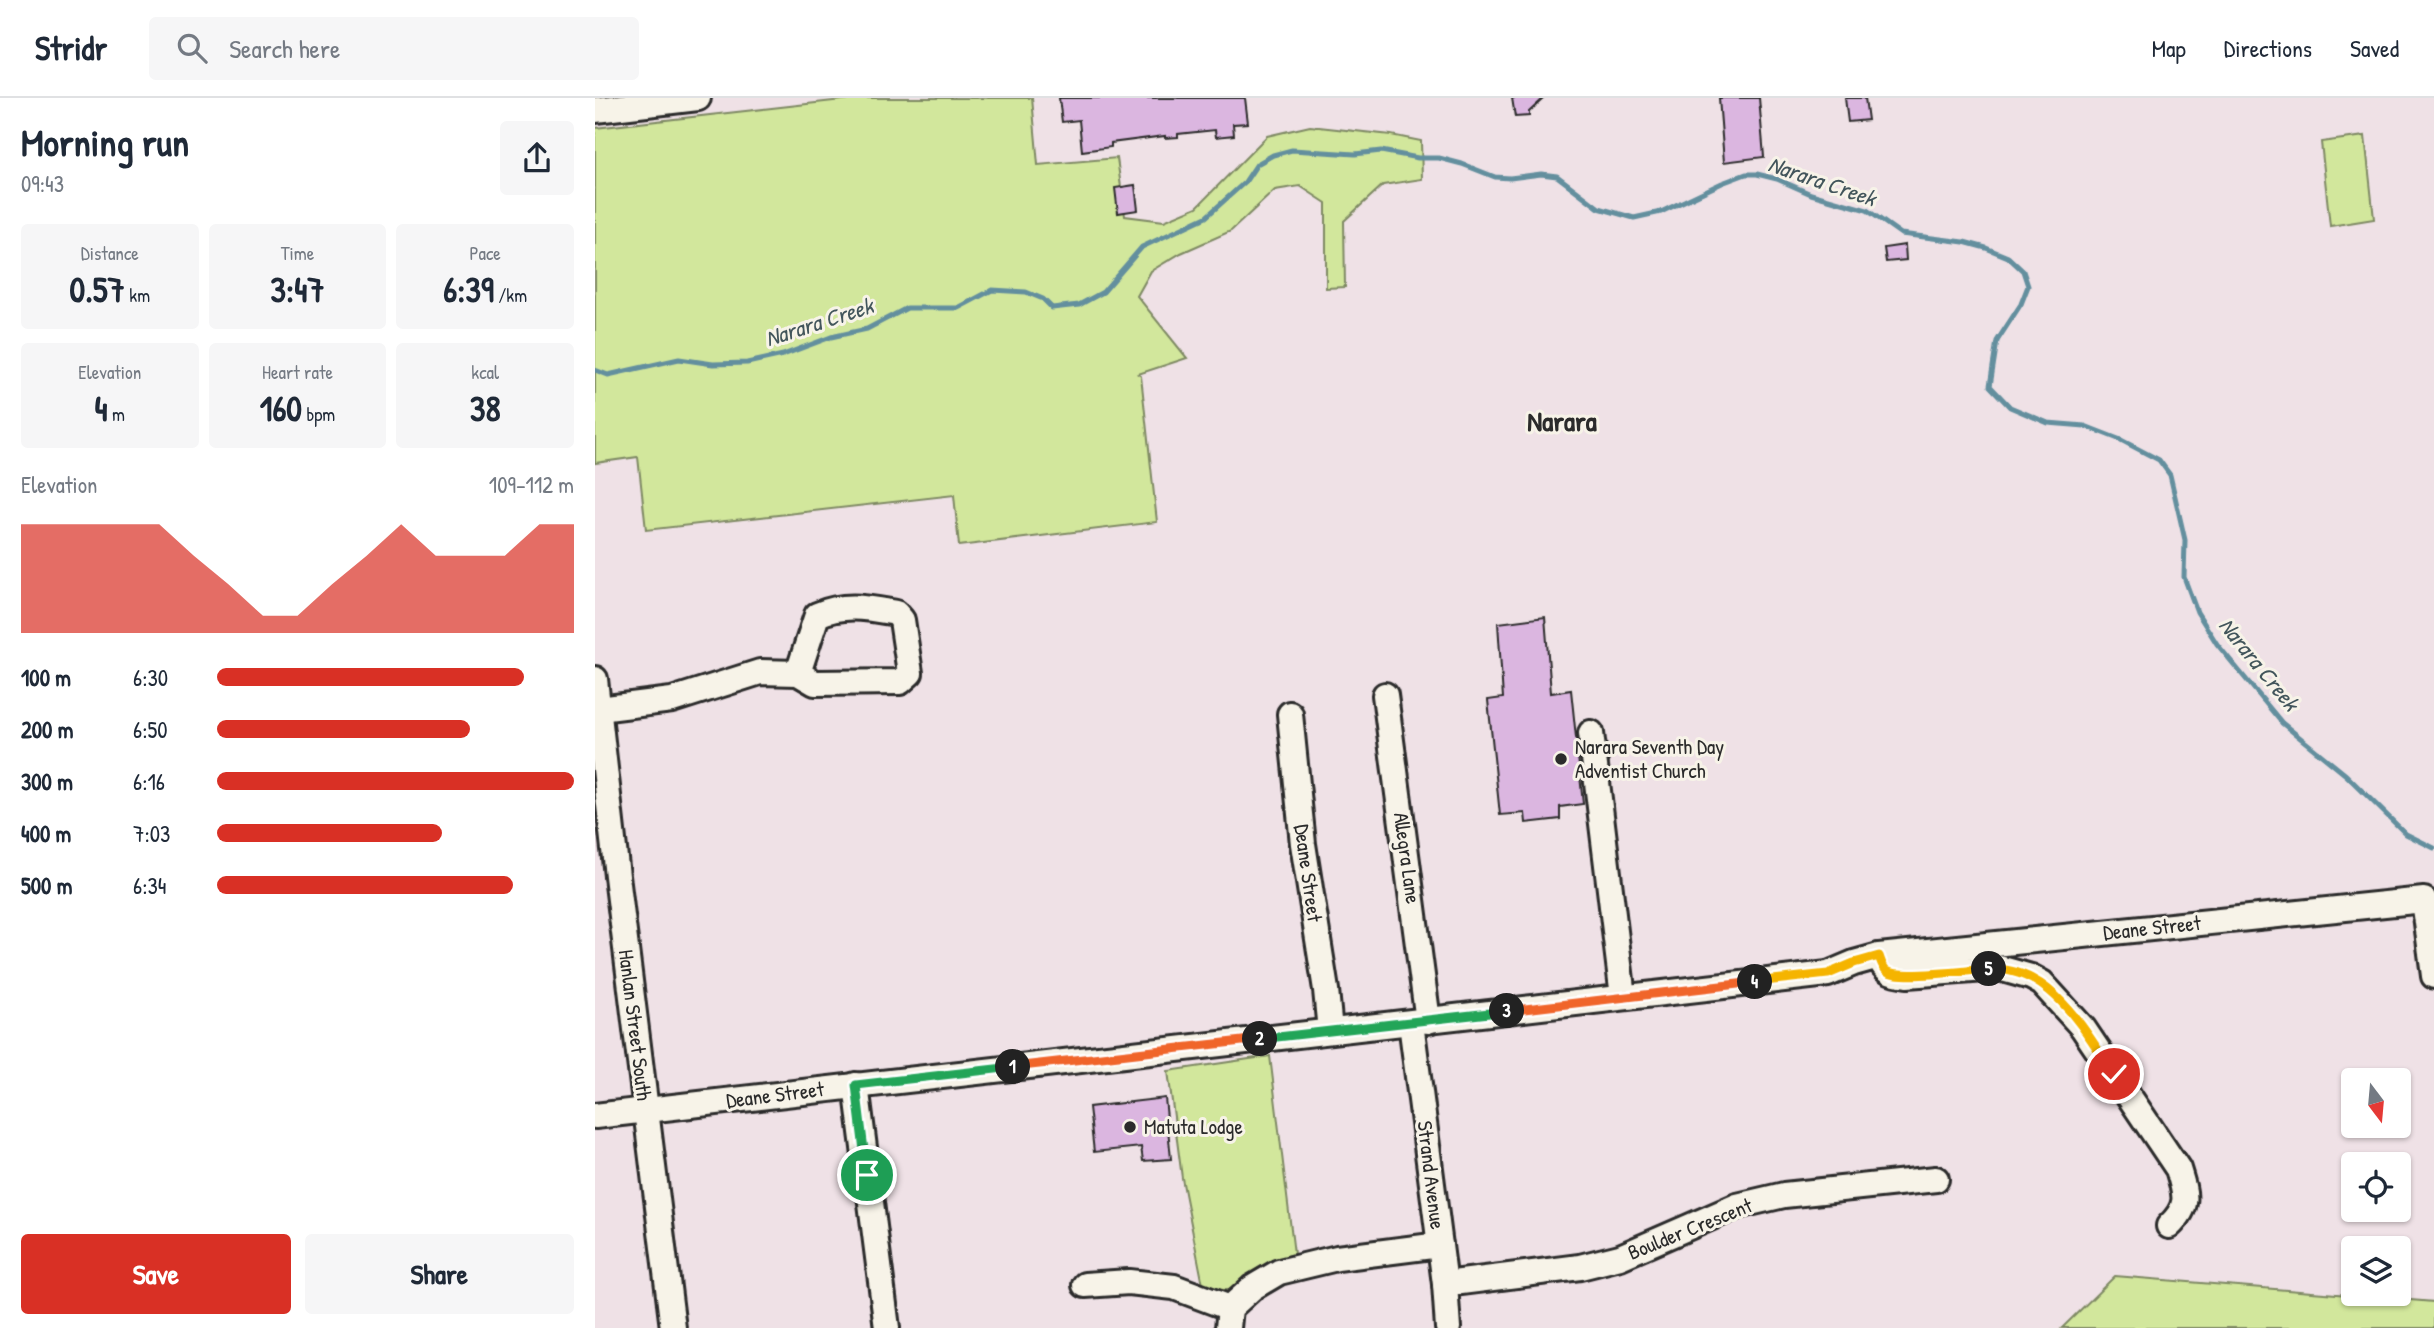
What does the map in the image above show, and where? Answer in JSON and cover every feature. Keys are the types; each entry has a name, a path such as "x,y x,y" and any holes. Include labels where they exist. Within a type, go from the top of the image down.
{"street":[{"path":"595,110 698,98"},
{"path":"599,709 672,700 760,672 798,673 815,683 900,682 910,673 902,620 896,613 850,606 833,608 817,615 798,673"},
{"name":"Hanlan Street South","path":"595,679 673,1328"},
{"name":"Allegra Lane","path":"1385,695 1420,1022"},
{"name":"Deane Street","path":"1290,714 1303,844 1330,1031"},
{"path":"1591,733 1623,997"},
{"name":"Deane Street","path":"595,1116 1828,974 1879,956 2424,900 2434,976"},
{"path":"1879,956 1882,965 1893,973 1907,975 1999,968 2042,983 2083,1028 2178,1169 2184,1188 2185,1206 2181,1215 2169,1226"},
{"name":"Strand Avenue","path":"1420,1022 1448,1328"},
{"path":"856,1085 887,1328"},
{"name":"Boulder Crescent","path":"1445,1284 1580,1268 1607,1261 1655,1244 1737,1206 1784,1195 1936,1179"},
{"path":"1085,1285 1129,1282 1174,1287 1229,1318 1252,1288 1279,1272 1337,1258 1440,1245"}],"green space":[{"path":"860,98 1032,98 1038,165 1117,158 1125,216 1164,221 1197,207 1267,136 1310,126 1421,141 1422,179 1383,185 1344,221 1345,287 1326,288 1326,203 1300,186 1275,190 1231,231 1181,253 1151,271 1137,296 1187,358 1138,374 1141,376 1157,522 959,546 954,495 646,530 638,457 595,463 595,128"},
{"path":"2365,136 2374,219 2330,226 2321,142"},
{"path":"1270,1056 1294,1254 1267,1264 1233,1289 1216,1289 1203,1285 1182,1178 1168,1071"},
{"path":"2115,1276 2341,1294 2341,1306 2411,1306 2411,1300 2434,1302 2434,1328 2062,1328"}],"building":[{"path":"1059,98 1245,98 1248,123 1233,124 1234,135 1216,137 1215,130 1178,134 1178,137 1165,136 1111,143 1111,147 1082,151 1079,120 1062,122"},
{"path":"1512,98 1544,98 1529,112 1529,116 1515,117"},
{"path":"1719,98 1759,98 1764,157 1724,162"},
{"path":"1845,98 1865,98 1868,120 1848,122"},
{"path":"1135,185 1138,210 1118,213 1115,188"},
{"path":"1905,245 1906,260 1886,262 1884,248"},
{"name":"Narara Seventh Day Adventist Church","path":"1545,617 1551,693 1571,690 1583,804 1560,807 1560,819 1526,823 1525,813 1500,815 1488,700 1503,698 1498,623"},
{"name":"Matuta Lodge","path":"1165,1098 1171,1159 1143,1161 1141,1147 1094,1152 1089,1107"}],"waterway":[{"name":"Narara Creek","path":"595,370 608,375 679,359 713,364 747,363 783,355 831,337 867,329 907,308 958,308 992,290 1026,292 1043,299 1052,308 1079,305 1103,292 1142,247 1206,217 1245,182 1257,164 1273,155 1292,150 1355,154 1381,151 1418,158 1439,158 1495,177 1541,174 1557,176 1599,208 1634,218 1661,212 1746,174 1777,179 1811,194 1867,210 1901,234 1964,242 1986,248 2008,257 2023,271 2028,286 2021,304 1997,341 1990,386 2010,407 2048,423 2085,426 2121,440 2159,460 2170,475 2185,540 2184,577 2197,612 2217,644 2282,723 2346,775 2406,834 2434,848"}],"place":[{"name":"Narara Seventh Day Adventist Church","path":"1561,759"},
{"name":"Matuta Lodge","path":"1130,1127"}],"district":[{"name":"Narara","path":"1562,421"}],"route":[{"path":"867,1175 856,1085 1828,974 1879,956 1887,971 1907,975 1999,968 2031,977 2042,983 2061,1002 2083,1028 2114,1074"}]}
